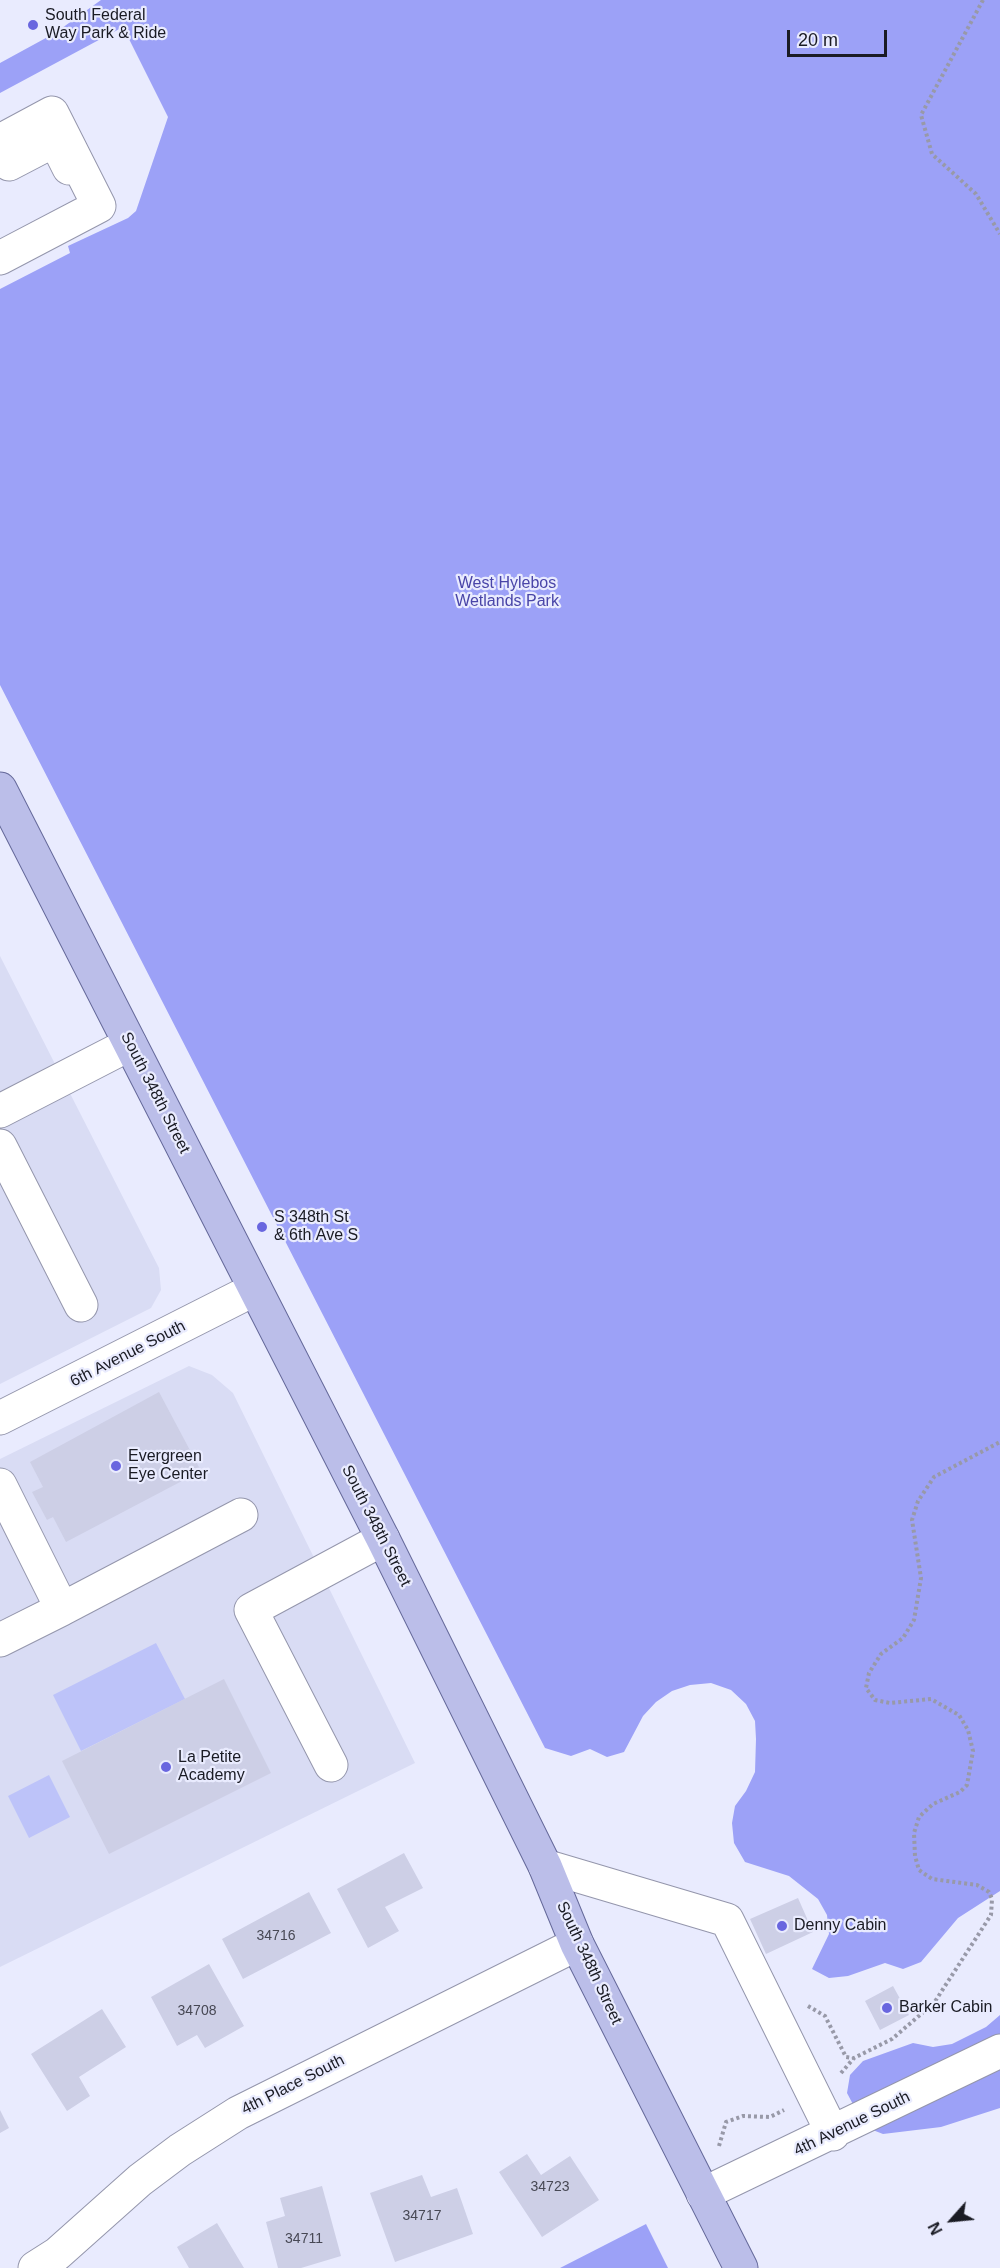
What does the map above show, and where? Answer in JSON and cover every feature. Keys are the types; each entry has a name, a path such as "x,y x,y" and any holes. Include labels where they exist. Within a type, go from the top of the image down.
{"main road":[{"name":"South 348th Street","path":"0,789 383,1539 545,1866 577,1944 741,2268"}],"street":[{"path":"0,258 99,206 52,113 5,152"},
{"path":"0,237 84,196 55,140 5,152"},
{"path":"0,1111 130,1044"},
{"path":"0,1146 81,1305"},
{"name":"6th Avenue South","path":"0,1418 255,1289"},
{"path":"0,1485 9,1525 62,1609"},
{"path":"0,1640 241,1515"},
{"path":"331,1765 251,1610 383,1539"},
{"path":"545,1866 727,1920 833,2134"},
{"name":"4th Place South","path":"34,2268 57,2254 164,2162 238,2114 577,1944"},
{"name":"4th Avenue South","path":"703,2194 833,2134 1000,2051"}],"path":[{"path":"983,0 921,116 932,154 976,194 1000,234"},
{"path":"834,2081 854,2058 892,2039 934,2002 991,1915 992,1899 988,1892 977,1885 932,1879 919,1869 915,1856 914,1833 919,1817 933,1804 960,1792 967,1785 973,1751 968,1730 959,1715 931,1699 890,1703 875,1700 866,1688 869,1673 881,1654 903,1638 914,1620 921,1578 912,1520 918,1501 934,1477 1000,1442"},
{"path":"804,2003 825,2016 846,2057 854,2058"},
{"path":"726,2122 743,2116 770,2117 789,2108"}],"shaded area":[{"path":"0,956 159,1268 161,1290 151,1308 0,1384"},
{"path":"189,1366 212,1375 233,1393 415,1763 0,1967 0,1459"},
{"path":"156,1643 185,1699 81,1751 53,1695"},
{"path":"49,1775 70,1817 29,1838 8,1796"}],"green space":[{"name":"West Hylebos Wetlands Park","path":"101,0 1000,0 1000,1891 958,1918 921,1962 903,1969 885,1963 848,1976 829,1978 812,1969 829,1934 827,1915 818,1899 789,1876 745,1862 734,1843 732,1823 735,1806 746,1791 755,1772 756,1739 755,1721 746,1704 731,1690 711,1683 690,1685 672,1691 656,1702 643,1716 624,1752 607,1757 590,1749 571,1756 545,1748 0,685 0,289 70,253 68,246 128,218 136,211 168,117 123,27 0,93 0,63 55,33"},
{"path":"1000,2015 1000,2108 941,2127 883,2134 865,2127 847,2093 850,2075 863,2061 913,2043 933,2047 952,2044 986,2027"},
{"path":"646,2224 668,2268 560,2268"}],"building":[{"name":"Evergreen Eye Center","path":"159,1392 201,1471 66,1542 53,1517 47,1520 32,1492 43,1487 30,1462"},
{"name":"La Petite Academy","path":"224,1679 271,1773 109,1854 62,1761"},
{"path":"404,1853 423,1888 385,1907 399,1931 368,1948 337,1889"},
{"path":"309,1892 331,1933 243,1979 222,1939"},
{"name":"Denny Cabin","path":"798,1898 813,1932 766,1954 750,1919"},
{"path":"209,1964 244,2026 205,2048 197,2035 177,2046 151,1997"},
{"name":"Barker Cabin","path":"893,1986 909,2015 880,2030 865,2001"},
{"path":"102,2009 126,2047 79,2077 90,2096 67,2111 31,2054"},
{"path":"0,2110 9,2128 0,2133"},
{"path":"527,2154 541,2175 570,2156 599,2200 542,2237 499,2172"},
{"path":"422,2175 431,2197 457,2188 473,2234 395,2262 370,2193"},
{"path":"322,2186 341,2256 301,2268 278,2268 266,2222 285,2216 280,2198"},
{"path":"217,2223 244,2268 189,2268 177,2247"}],"place":[{"name":"South Federal Way Park & Ride","path":"33,25"},
{"name":"S 348th St & 6th Ave S","path":"262,1227"},
{"name":"Evergreen Eye Center","path":"116,1466"},
{"name":"La Petite Academy","path":"166,1767"},
{"name":"Denny Cabin","path":"782,1926"},
{"name":"Barker Cabin","path":"887,2008"}]}
